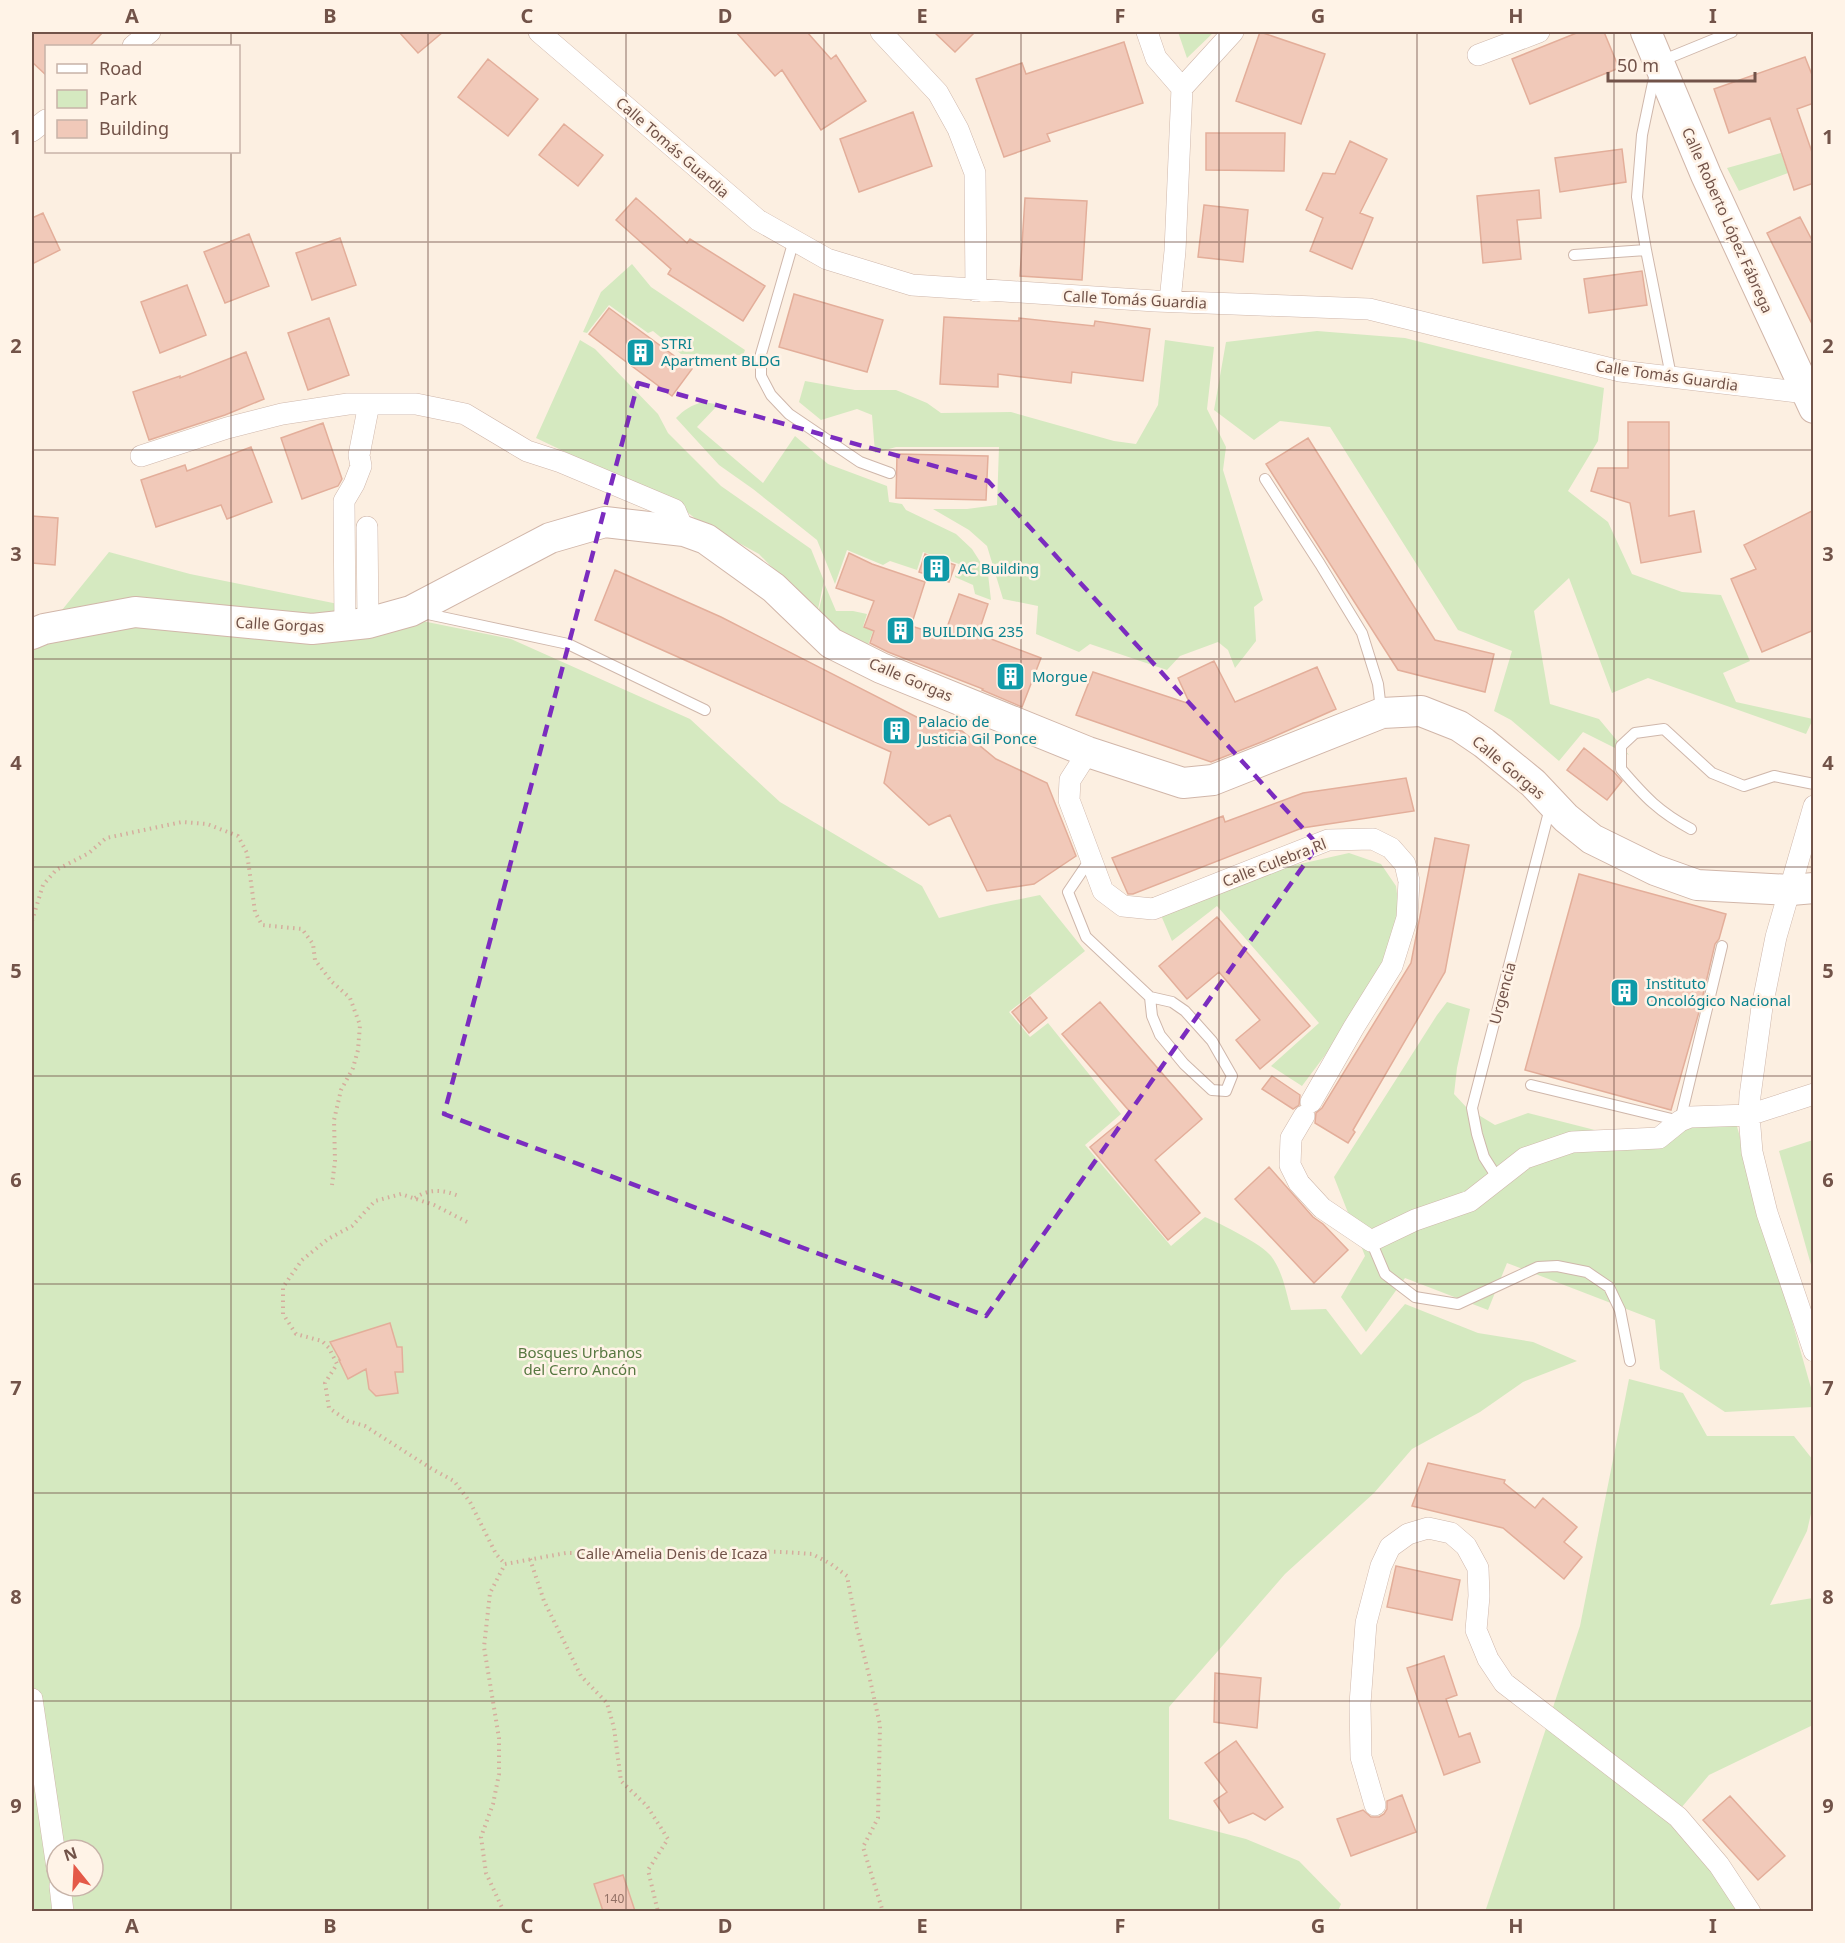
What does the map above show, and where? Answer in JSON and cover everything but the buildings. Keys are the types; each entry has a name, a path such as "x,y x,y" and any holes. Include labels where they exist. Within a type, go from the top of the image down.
{"street":[{"path":"134,45 150,32"},
{"name":"Calle Tomás Guardia","path":"539,32 758,220 827,259 912,285 976,291 1369,309 1620,371 1811,396"},
{"path":"881,32 938,93 958,129 975,173 976,291"},
{"path":"1147,32 1156,58 1182,87"},
{"path":"1170,301 1175,251 1182,87 1233,32"},
{"path":"1478,55 1539,32"},
{"name":"Calle Roberto López Fábrega","path":"1646,32 1706,175 1811,396"},
{"path":"32,131 45,121"},
{"path":"141,456 227,428 282,414 348,404 416,404 465,414 527,451 561,462 675,510 684,531"},
{"path":"356,624 344,501 361,466 359,455 369,404"},
{"name":"Calle Gorgas","path":"32,634 44,629 135,612 312,629 356,624 411,610 550,537 605,522 684,531 706,539 774,588 831,643 891,672 1088,752 1183,783 1213,780 1382,713 1422,711 1459,726 1498,754 1533,783 1566,818 1592,839 1664,873 1697,885 1802,889"},
{"path":"356,624 367,527"},
{"name":"Calle Culebra Rl","path":"1088,752 1070,780 1069,800 1103,891 1123,906 1153,909 1328,840 1373,839 1391,848 1405,864 1409,880 1407,918 1392,966 1354,1027 1291,1138 1290,1165 1299,1184 1322,1208 1371,1240"},
{"path":"1814,806 1802,889 1776,937 1762,1007 1749,1115 1752,1152 1767,1213 1814,1351"},
{"path":"1371,1240 1415,1220 1470,1201 1526,1158 1572,1142 1659,1137 1680,1121 1690,1117 1749,1115 1814,1094"},
{"path":"1375,1805 1361,1757 1360,1704 1366,1623 1381,1566 1390,1547 1408,1534 1428,1528 1451,1533 1466,1546 1478,1568 1479,1596 1476,1630 1488,1659 1504,1683 1678,1816 1719,1865 1750,1911"},
{"path":"32,1699 53,1838"}],"lane":[{"path":"1671,376 1637,197 1642,135 1658,62 1732,32"},
{"path":"794,240 761,354 761,376 771,395 789,414 860,462 890,473"},
{"path":"1574,255 1646,250"},
{"path":"1265,479 1362,633 1378,684 1382,713"},
{"path":"411,610 568,644 705,710"},
{"path":"1691,829 1668,817 1644,796 1621,769 1621,746 1635,733 1664,729 1712,773 1744,786 1774,776 1814,784"},
{"name":"Urgencia","path":"1498,1179 1484,1157 1472,1108 1551,803"},
{"path":"1091,858 1068,892 1086,937 1150,997 1172,1002 1185,1011 1212,1041 1232,1076 1226,1092 1212,1089 1178,1057 1160,1035 1152,1016 1150,997"},
{"path":"1531,1085 1680,1121 1722,945"},
{"path":"1371,1240 1385,1274 1415,1297 1458,1304 1538,1267 1557,1266 1587,1272 1609,1287 1620,1310 1630,1361"}],"path":[{"path":"32,921 43,885 57,870 89,853 106,838 182,822 207,824 238,836 247,853 255,912 261,925 302,929 313,944 315,960 332,982 350,998 360,1025 358,1050 353,1068 341,1090 334,1120 335,1161 332,1185"},
{"path":"415,1198 428,1191 447,1191 459,1196"},
{"path":"467,1222 434,1205 401,1194 375,1201 352,1226 328,1239 302,1260 283,1287 283,1314 296,1334 322,1341 329,1348 337,1364 325,1383 329,1408 348,1421 365,1426 454,1481 470,1502 496,1554 505,1564 489,1593 484,1647 499,1738 499,1774 493,1804 481,1838 486,1873 504,1911"},
{"name":"Calle Amelia Denis de Icaza","path":"505,1564 566,1553 736,1551 812,1554 831,1563 847,1575 856,1628 880,1725 878,1818 864,1847 883,1911"},
{"path":"530,1559 544,1601 581,1676 607,1703 614,1728 621,1781 647,1806 668,1839 648,1870 658,1911"}],"highlighted area":[{"path":"638,383 988,481 1318,845 986,1316 444,1114"}],"green space":[{"path":"1178,32 1214,32 1187,58"},
{"path":"1781,153 1788,173 1739,191 1727,168"},
{"path":"632,264 651,287 745,350 743,355 681,354 653,331 648,333 609,305 587,333 583,332 601,292"},
{"path":"1317,331 1405,338 1604,388 1598,441 1568,491 1608,522 1632,574 1682,592 1721,595 1750,661 1723,673 1736,702 1813,719 1806,734 1648,678 1612,693 1569,578 1534,611 1550,704 1599,719 1629,755 1583,732 1559,761 1511,720 1494,711 1512,651 1458,630 1330,427 1280,421 1254,440 1214,410 1226,342"},
{"path":"580,340 595,349 658,414 668,433 721,486 811,549 824,581 817,614 759,554 697,520 681,507 536,438"},
{"path":"1165,340 1214,347 1207,409 1226,447 1223,470 1263,600 1254,607 1256,641 1235,668 1228,650 1218,642 1180,656 1167,670 1090,644 1079,652 1036,634 1038,606 1003,599 987,546 969,530 933,509 967,509 997,505 999,447 896,447 875,453 872,415 857,409 821,420 799,402 805,381 855,390 896,390 927,403 941,413 1011,412 1114,441 1136,444 1158,405"},
{"path":"703,402 717,406 697,427 763,483 795,436 828,464 887,486 889,502 902,504 906,510 956,534 972,549 988,574 991,600 975,594 973,585 955,577 959,564 923,552 917,570 890,561 883,565 847,550 835,584 817,540 719,465 676,418 688,408"},
{"name":"Bosques Urbanos del Cerro Ancón","path":"109,552 190,574 511,639 690,719 780,802 922,886 939,918 1040,895 1085,951 1009,1012 1030,1037 1048,1023 1121,1114 1085,1145 1171,1246 1205,1217 1241,1235 1266,1251 1275,1262 1286,1289 1291,1310 1326,1309 1361,1355 1405,1304 1478,1333 1533,1342 1577,1361 1523,1382 1480,1412 1412,1449 1374,1493 1285,1574 1169,1707 1169,1819 1246,1839 1299,1861 1341,1904 1338,1911 32,1912 32,647"},
{"path":"825,585 836,611 867,614 863,627 873,631 867,648 852,642 818,613"},
{"path":"1349,853 1381,864 1396,886 1399,909 1394,943 1367,999 1302,1086 1271,1066 1319,1023 1217,906 1172,941 1160,913 1282,868"},
{"path":"1447,1002 1470,1009 1457,1068 1454,1094 1467,1108 1495,1125 1528,1113 1646,1143 1701,1119 1736,1123 1813,1395 1813,1407 1725,1412 1660,1369 1655,1320 1507,1263 1488,1310 1405,1278 1366,1332 1341,1297 1365,1256 1334,1177"},
{"path":"1814,1140 1813,1272 1779,1151"},
{"path":"1629,1379 1683,1393 1707,1436 1794,1436 1813,1460 1813,1505 1807,1531 1770,1605 1813,1598 1813,1725 1709,1775 1670,1821 1746,1911 1485,1912 1580,1626"}],"place":[{"name":"STRI Apartment BLDG","path":"640,352"},
{"name":"AC Building","path":"937,568"},
{"name":"BUILDING 235","path":"901,631"},
{"name":"Morgue","path":"1011,676"},
{"name":"Palacio de Justicia Gil Ponce","path":"897,730"},
{"name":"Instituto Oncológico Nacional","path":"1625,992"}]}
